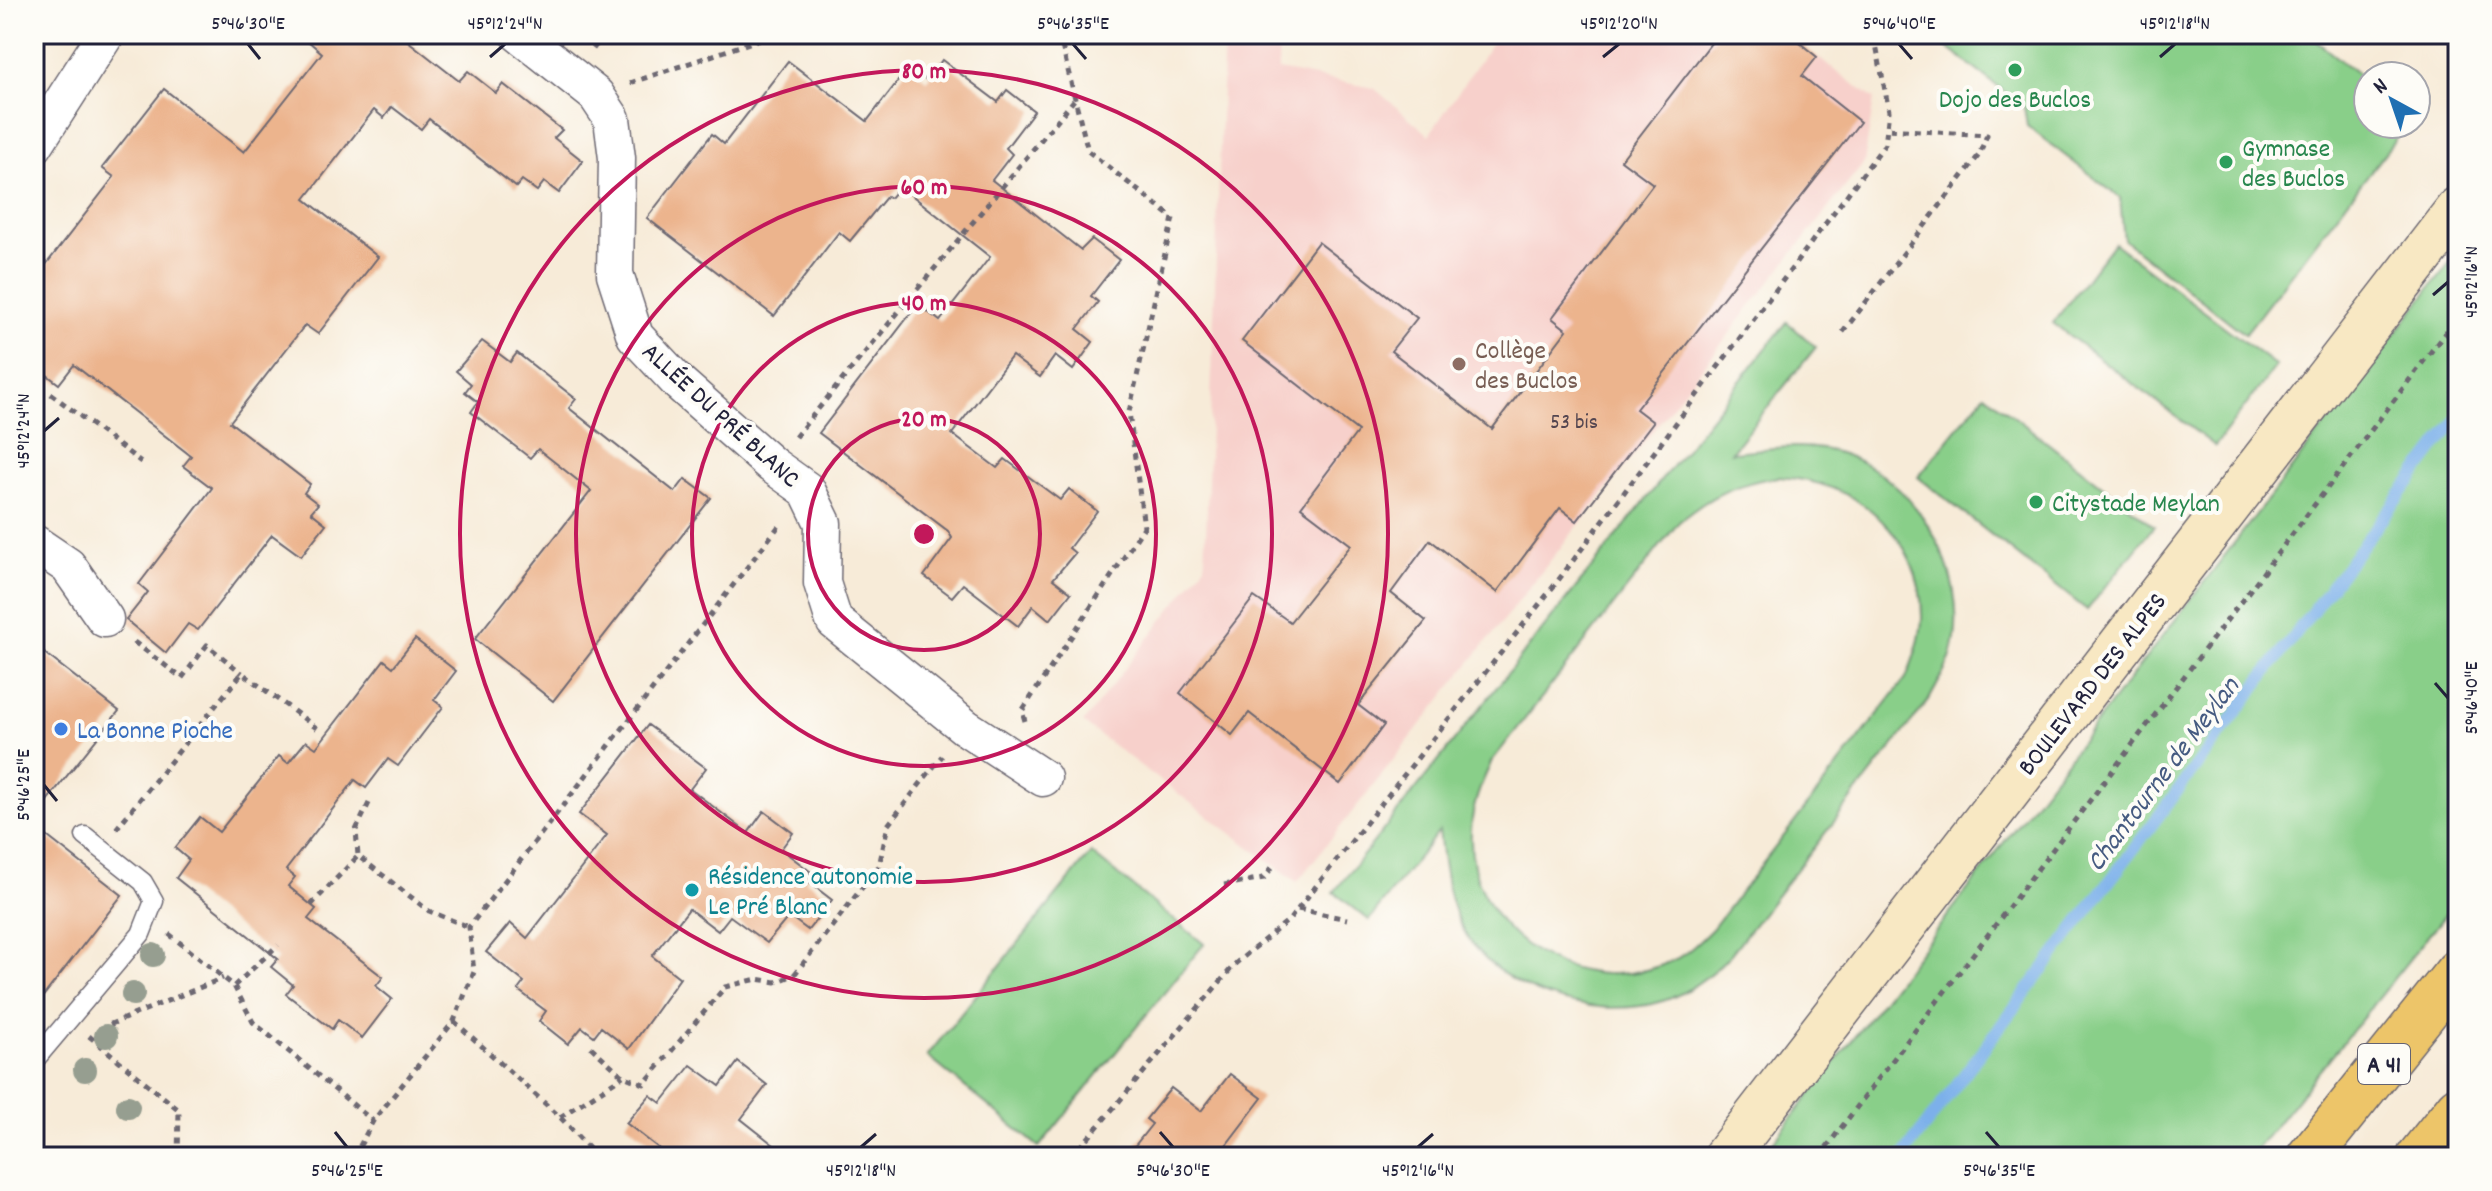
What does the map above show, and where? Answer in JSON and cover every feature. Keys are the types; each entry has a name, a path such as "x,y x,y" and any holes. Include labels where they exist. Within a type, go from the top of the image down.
{"highway":[{"name":"A 41","path":"2309,1157 2458,971"},
{"path":"2419,1157 2458,1108"},
{"path":"2443,1157 2458,1141"}],"street":[{"path":"34,146 106,34"},
{"name":"ALLÉE DU PRÉ BLANC","path":"519,34 596,95 612,119 617,158 615,274 635,336 679,383 772,465 807,490 823,523 822,583 834,621 965,727 1043,778"},
{"name":"BOULEVARD DES ALPES","path":"1725,1157 2458,209"},
{"path":"34,543 68,566 105,619"}],"lane":[{"path":"34,1061 141,934 154,901 143,882 93,842"}],"path":[{"path":"596,95 776,34"},
{"path":"1043,778 1022,711 1144,527 1129,412 1173,218 1088,151 1059,34"},
{"path":"1072,1157 1236,963 1298,909 1567,569 1885,144 1889,111 1874,34"},
{"path":"772,465 1075,99"},
{"path":"1843,332 1979,155 1987,135 1887,129"},
{"path":"1819,1157 2458,316"},
{"path":"51,394 141,462"},
{"path":"354,1157 373,1121 454,1021 474,972 469,927 807,490"},
{"path":"105,619 182,678 207,645 322,732"},
{"path":"93,842 242,673"},
{"path":"591,1047 623,1076 644,1084 725,987 757,979 776,982 794,975 879,866 888,825 965,727"},
{"path":"369,803 356,830 358,856 429,911 469,927"},
{"path":"311,905 358,856"},
{"path":"1224,885 1264,878 1274,865"},
{"path":"1298,909 1347,919"},
{"path":"149,918 234,986 253,1022 373,1121"},
{"path":"234,986 278,945"},
{"path":"87,1034 224,978"},
{"path":"70,1019 179,1110 178,1157"},
{"path":"454,1021 560,1117 597,1157"},
{"path":"560,1117 623,1076"}],"shaded area":[{"name":"Collège des Buclos","path":"1224,34 1279,34 1278,70 1374,88 1429,135 1498,34 1730,34 1811,52 1874,99 1864,163 1297,882 1083,723 1205,565"}],"green space":[{"name":"Gymnase des Buclos","path":"1930,34 2307,34 2352,69 2352,140 2395,140 2245,334 2124,240 2120,198 2027,126 2024,107"},
{"path":"2114,243 2276,366 2215,446 2053,323"},
{"path":"2458,252 2458,899 2250,1157 1762,1157"},
{"path":"1787,322 1816,347 1731,452 1788,447 1822,449 1854,458 1882,475 1908,498 1928,526 1944,557 1954,590 1956,623 1951,656 1929,700 1730,955 1698,983 1660,1002 1633,1007 1605,1007 1576,1004 1547,996 1496,968 1476,949 1456,915 1439,831 1369,920 1334,892","holes":["1778,477 1806,481 1858,501 1897,538 1911,561 1919,588 1922,618 1917,648 1906,678 1712,929 1684,954 1637,972 1599,973 1563,965 1531,949 1504,925 1484,894 1473,859 1473,811 1492,761 1679,522 1713,497 1737,487"]},
{"name":"Citystade Meylan","path":"1985,394 2154,526 2087,610 1918,477"},
{"path":"1091,853 1204,944 1039,1147 927,1056"}],"building":[{"path":"300,34 399,34 459,81 468,71 496,93 503,84 562,130 554,138 583,161 559,193 544,182 537,191 522,180 516,187 429,119 421,129 392,107 384,118 374,110 305,199 378,257 318,334 305,325 230,422 310,484 304,493 318,504 311,512 326,524 301,556 272,535 198,630 188,624 166,653 126,620 148,592 139,584 212,488 183,466 191,456 74,365 59,384 34,365 34,280 114,177 102,168 164,89 244,152 322,53"},
{"path":"1718,34 1789,34 1817,57 1802,76 1860,122 1636,409 1653,422 1577,521 1560,508 1497,592 1430,540 1391,593 1426,621 1358,705 1384,725 1340,784 1249,713 1232,735 1180,693 1254,597 1290,622 1351,545 1301,507 1358,431 1242,341 1318,242 1417,318 1391,351 1492,429 1567,330 1552,318 1653,184 1621,160"},
{"path":"942,60 998,102 1007,90 1034,111 1006,148 1012,154 992,180 1081,250 1092,239 1119,260 1091,296 1098,302 1077,329 1093,342 1073,370 1055,356 1040,377 1012,356 952,434 997,468 1005,459 1060,500 1069,489 1097,511 1069,548 1075,553 1053,579 1071,593 1050,620 1033,606 1018,626 963,584 952,597 924,576 952,538 948,531 819,433 918,304 940,321 990,257 900,186 890,198 887,196 850,241 839,232 774,316 647,218 712,134 724,144 788,61 867,121 909,67 927,80"},
{"path":"482,341 510,362 517,353 576,399 569,408 675,492 685,479 711,498 553,701 475,639 591,491 538,449 530,458 471,412 478,402 465,392 471,384 456,371"},
{"path":"415,639 456,671 434,700 443,707 398,766 388,759 366,788 355,780 286,870 295,877 288,886 316,909 308,919 383,977 376,986 392,999 362,1038 338,1020 332,1029 286,994 293,985 271,967 278,959 176,878 189,860 175,848 200,817 219,832 279,756 288,763 306,741 316,748 384,660 393,667"},
{"path":"34,645 119,711 34,817"},
{"name":"Résidence autonomie Le Pré Blanc","path":"648,725 706,768 690,789 748,833 764,811 793,833 781,849 811,872 806,880 832,900 808,930 789,916 767,943 730,916 718,931 689,909 652,956 680,978 629,1049 601,1027 594,1036 582,1027 568,1044 539,1021 546,1011 518,990 524,982 486,952 510,923 527,938 607,835 579,814"},
{"path":"34,826 122,895 34,1008"},
{"path":"738,1062 767,1085 741,1119 789,1157 670,1157 626,1123 650,1095 661,1103 691,1065 720,1086"},
{"path":"1230,1074 1262,1098 1217,1157 1126,1157 1152,1124 1146,1119 1171,1088 1201,1111"}],"waterway":[{"name":"Chantourne de Meylan","path":"1902,1157 2458,418"}],"place":[{"name":"Dojo des Buclos","path":"2015,70"},
{"name":"Gymnase des Buclos","path":"2226,162"},
{"name":"Collège des Buclos","path":"1459,364"},
{"name":"Citystade Meylan","path":"2036,502"},
{"name":"La Bonne Pioche","path":"61,729"},
{"name":"Résidence autonomie Le Pré Blanc","path":"692,890"}]}
